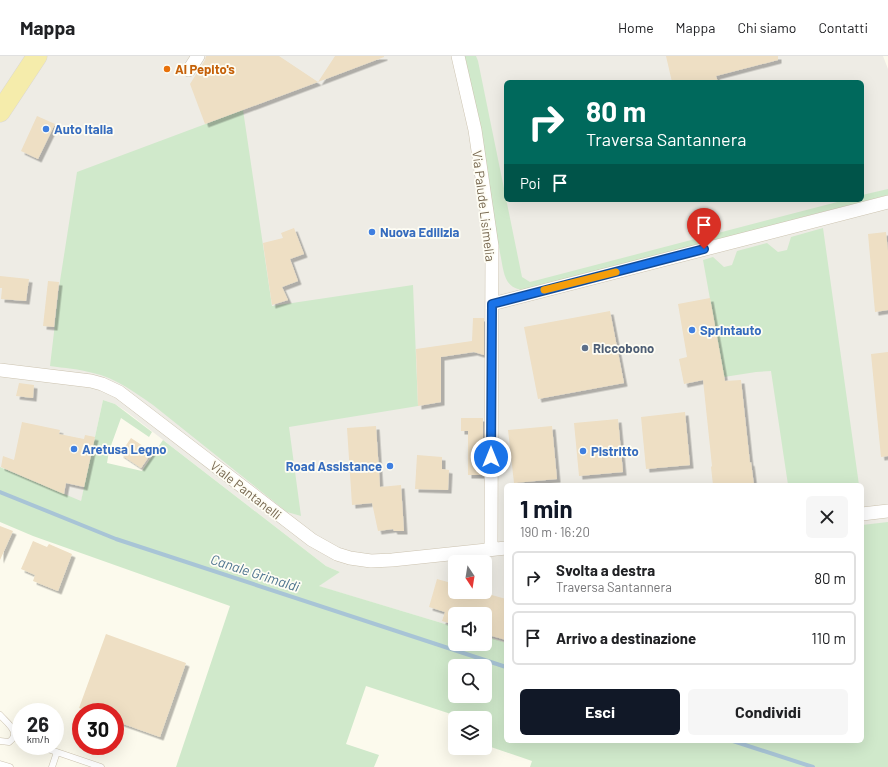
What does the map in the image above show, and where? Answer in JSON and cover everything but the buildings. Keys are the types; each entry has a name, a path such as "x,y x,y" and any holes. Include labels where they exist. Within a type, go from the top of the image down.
{"main road":[{"path":"0,112 37,56"}],"street":[{"path":"189,70 198,56"},
{"name":"Via Palude Lisimelia","path":"458,56 474,130 492,246 491,549"},
{"path":"492,304 888,202"},
{"name":"Viale Pantanelli","path":"0,370 91,381 102,384 119,392 312,540 337,554 364,560 392,560 504,548"},
{"path":"864,514 888,511"}],"lane":[{"path":"0,715 12,727"},
{"path":"0,740 9,742 12,739"},
{"path":"64,754 101,767"},
{"path":"52,767 56,755"},
{"path":"0,764 10,767"}],"shaded area":[{"path":"0,56 883,56 888,69 888,766 864,743 864,483 504,483 504,642 492,638 492,607 448,607 448,625 318,586 340,572 326,566 127,412 115,404 103,400 81,502 0,467"}],"green space":[{"path":"464,56 476,56 478,61 504,189 504,202 507,202 522,277 530,282 837,202 861,202 526,290 513,287 509,283 504,273"},
{"path":"243,110 272,306 413,285 418,406 289,427 301,516 287,512 153,405 124,386 101,375 50,366 60,281 77,172"},
{"path":"888,189 888,195 864,201 864,195"},
{"path":"823,228 859,483 788,483 771,371 724,377 703,260 713,257 724,267 732,265 737,251 767,243 778,252 787,250 791,237"},
{"path":"103,400 115,404 152,432 149,437 121,418 109,451 107,463 142,471 163,440 326,566 340,572 319,586 448,625 448,651 492,651 492,638 504,642 504,743 864,743 864,525 888,522 888,767 530,767 532,761 492,747 492,711 448,711 448,713 366,686 346,744 379,755 374,767 176,767 230,606 33,536 0,522 0,467 81,501"}],"waterway":[{"name":"Canale Grimaldi","path":"0,492 116,539 504,666"},
{"name":"Canale Grimaldi","path":"739,743 813,767"}],"slow traffic":[{"path":"544,290 616,272"}],"place":[{"name":"Al Pepito's","path":"167,69"},
{"name":"Auto Italia","path":"46,129"},
{"name":"Nuova Edilizia","path":"372,232"},
{"name":"Sprintauto","path":"692,330"},
{"name":"Riccobono","path":"585,348"},
{"name":"Aretusa Legno","path":"74,449"},
{"name":"Pistritto","path":"583,451"},
{"name":"Road Assistance","path":"390,466"}],"route":[{"path":"491,457 492,304 704,249"}]}
